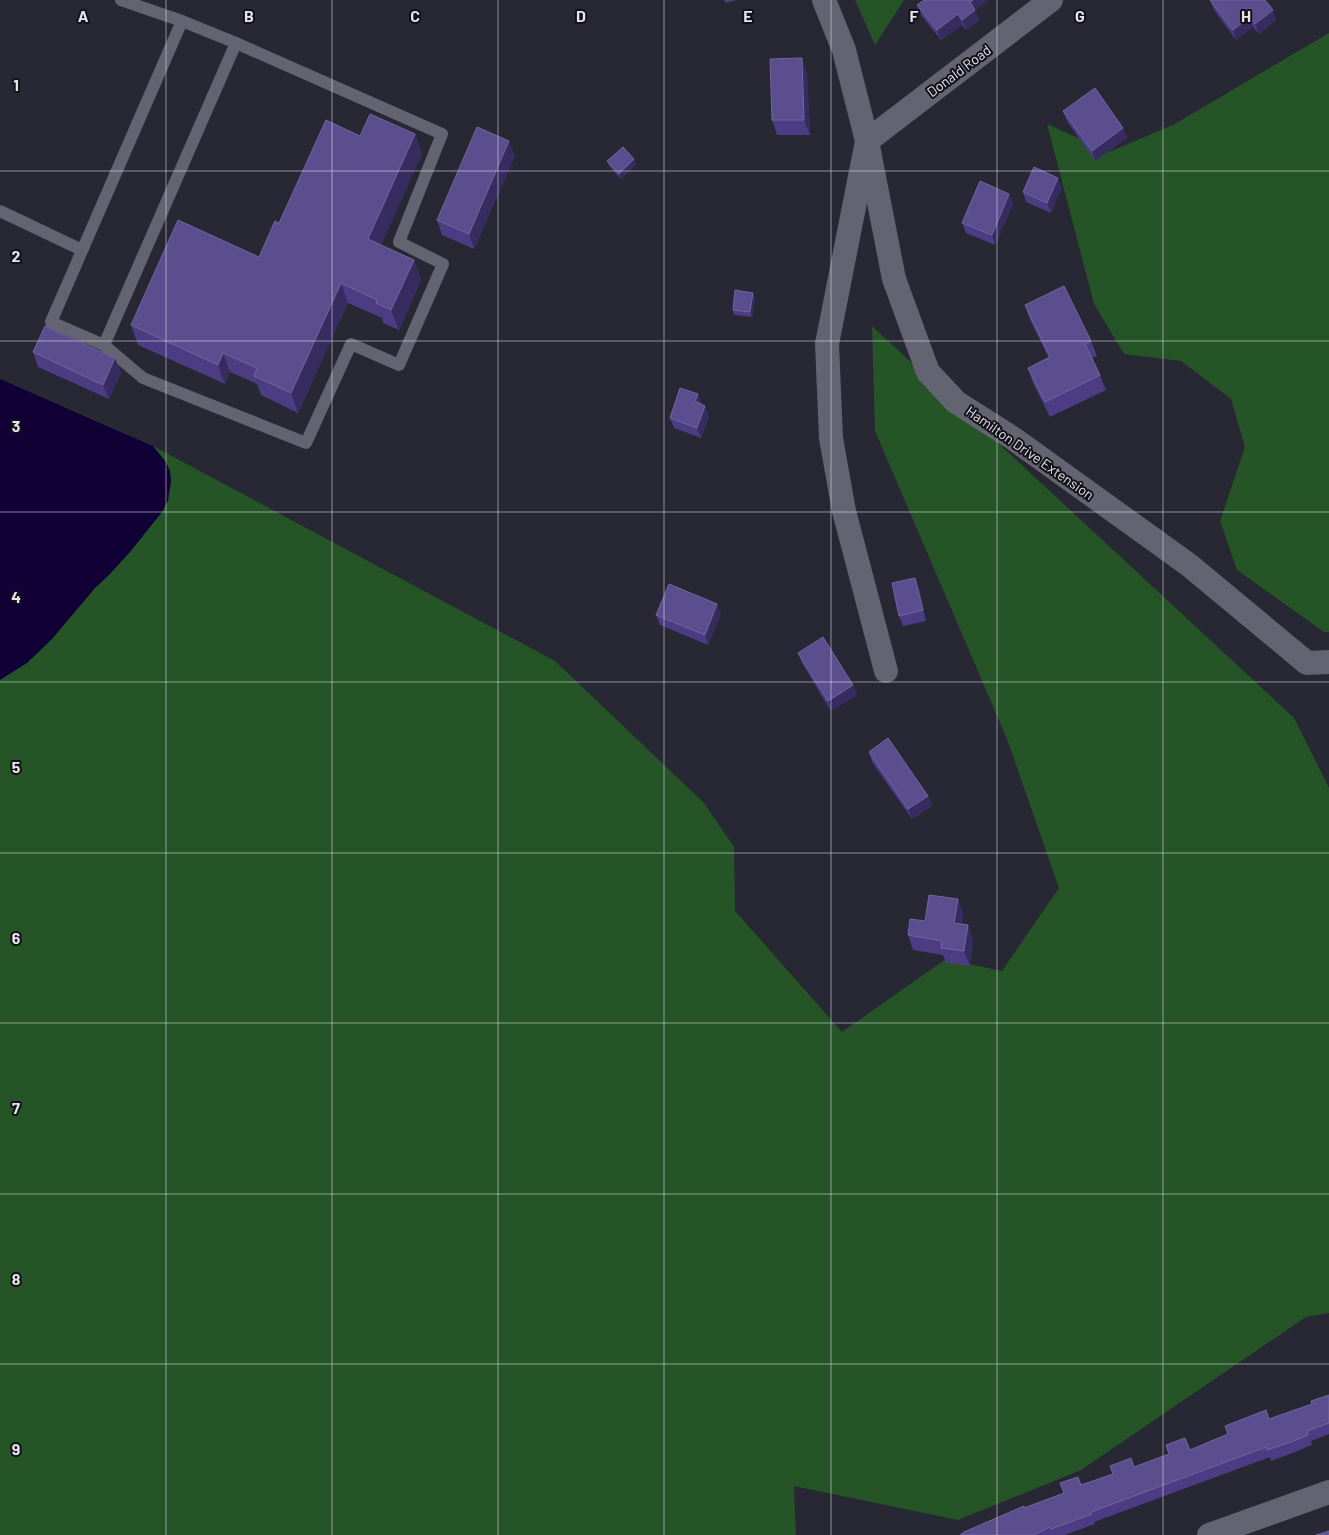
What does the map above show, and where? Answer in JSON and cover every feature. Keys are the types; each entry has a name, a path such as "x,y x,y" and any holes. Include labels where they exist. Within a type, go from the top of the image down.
{"street":[{"name":"Hamilton Drive Extension","path":"824,0 844,50 867,141 894,279 928,372 956,402 1030,450 1189,566 1306,663 1329,662"},
{"name":"Donald Road","path":"867,141 1051,0"},
{"name":"Hamilton Drive Extension","path":"867,141 827,344 831,438 844,511 886,671"},
{"path":"1209,1535 1329,1492"}],"lane":[{"path":"121,0 182,21 236,43 442,134 399,242 443,264 399,364 351,344 306,443 143,378 104,345 51,322 182,21"},
{"path":"104,345 236,43"},
{"path":"0,211 82,250"}],"green space":[{"path":"855,0 904,0 875,45"},
{"path":"1329,33 1329,632 1324,632 1237,570 1220,521 1245,447 1231,399 1181,361 1124,354 1094,304 1047,124 1109,152 1173,125"},
{"path":"872,326 1294,718 1329,788 1329,1313 1306,1317 1081,1470 958,1520 794,1486 796,1535 0,1535 0,384 67,408 153,446 555,661 704,803 734,847 735,911 842,1032 946,959 1002,971 1059,888 1007,739 875,431"}],"shaded area":[{"path":"0,379 153,446 166,462 170,471 171,481 168,501 162,512 130,552 95,588 52,639 27,663 0,680"}],"building":[{"path":"924,0 973,0 970,2 975,10 962,20 958,14 937,30 917,5"},
{"path":"1210,0 1265,0 1273,10 1255,24 1250,17 1233,30"},
{"path":"802,58 804,120 772,120 770,59"},
{"path":"1095,88 1123,128 1092,151 1063,111"},
{"path":"370,114 415,134 368,239 414,260 391,310 376,303 377,300 341,283 291,393 254,376 257,368 223,353 218,365 131,325 178,220 259,257 275,221 279,223 326,120 360,136"},
{"path":"477,127 509,141 469,234 437,220"},
{"path":"623,147 634,159 619,174 607,161"},
{"path":"1034,167 1058,178 1047,203 1023,192"},
{"path":"980,181 1009,194 992,235 962,223"},
{"path":"1064,286 1091,341 1085,344 1100,375 1045,402 1028,368 1050,357 1025,305"},
{"path":"735,290 753,293 750,312 733,310"},
{"path":"45,326 115,358 103,385 33,352"},
{"path":"680,388 698,394 695,401 705,406 697,428 670,418"},
{"path":"915,578 923,610 899,616 892,583"},
{"path":"669,584 717,604 705,635 656,615"},
{"path":"823,637 853,685 828,701 798,653"},
{"path":"888,738 928,796 908,809 869,752"},
{"path":"929,895 958,899 954,923 968,925 964,951 941,948 942,941 908,935 910,919 925,921"},
{"path":"1329,1395 1329,1423 1307,1431 1308,1435 1291,1442 1267,1450 1266,1447 1033,1535 960,1535 1024,1506 1024,1508 1064,1493 1060,1483 1078,1477 1081,1485 1113,1474 1110,1466 1131,1458 1134,1467 1169,1454 1166,1445 1185,1438 1190,1450 1228,1434 1225,1426 1266,1410 1269,1419 1312,1404 1311,1401"},
{"path":"1329,1531 1329,1535 1316,1535"}]}
